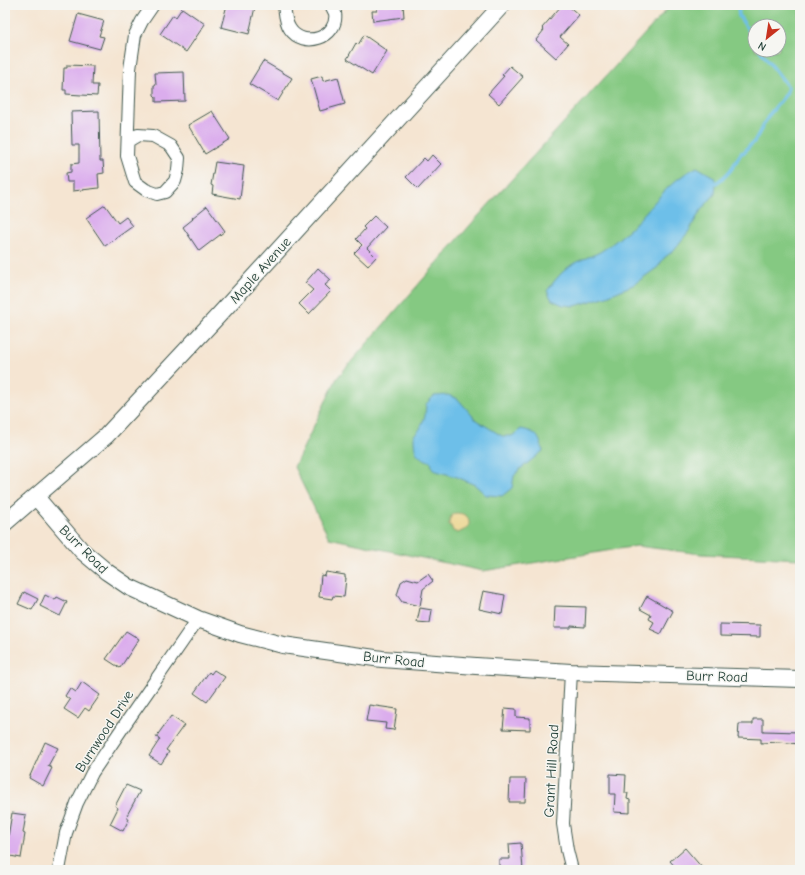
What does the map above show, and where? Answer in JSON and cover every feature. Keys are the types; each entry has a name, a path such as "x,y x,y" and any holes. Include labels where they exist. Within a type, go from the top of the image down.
{"street":[{"path":"128,141 138,135 153,136 171,146 179,158 178,170 175,181 165,192 156,194 146,190 136,182 127,156 130,69 135,35 142,21 153,5"},
{"path":"284,5 285,17 289,28 296,36 306,40 318,39 327,34 334,24 335,13 330,5"},
{"name":"Maple Avenue","path":"5,522 36,497 112,430 502,5"},
{"name":"Burr Road","path":"36,497 82,551 106,572 129,587 198,619 240,634 283,645 382,658 476,666 571,672 800,679"},
{"name":"Burnwood Drive","path":"59,870 66,833 77,803 92,773 198,619"},
{"name":"Grant Hill Road","path":"571,672 563,824 572,870"}],"green space":[{"path":"671,5 800,5 800,559 701,554 637,546 483,571 329,538 294,467 337,378 472,223"}],"sand":[{"path":"455,513 467,516 469,521 468,528 458,533 453,531 449,525 450,518"}],"water":[{"path":"697,167 714,177 716,183 715,194 701,210 689,231 673,251 664,258 658,267 633,285 607,296 575,306 563,305 552,300 547,291 562,272 578,261 600,252 615,242 666,189 686,173"},
{"path":"448,395 458,399 476,420 502,436 512,436 521,429 534,433 538,438 543,451 519,470 514,476 512,488 502,496 486,495 475,485 457,477 433,470 431,462 422,458 416,453 414,446 414,435 420,429 425,416 426,404 434,396"}],"building":[{"path":"227,5 246,5 255,7 249,34 221,27"},
{"path":"376,5 403,5 404,17 373,21 372,11 377,11"},
{"path":"562,5 567,5 579,15 560,37 568,44 556,58 536,40 544,30 542,28"},
{"path":"182,8 205,24 186,52 160,34 173,15 176,17"},
{"path":"78,14 104,21 99,36 104,37 100,49 70,41"},
{"path":"364,35 387,51 372,75 347,59 356,43 358,45"},
{"path":"263,61 292,78 278,101 249,84"},
{"path":"67,65 93,66 92,85 98,85 97,96 66,94 66,90 63,90 64,68 67,68"},
{"path":"510,66 523,77 499,104 488,94 504,76 502,75"},
{"path":"184,72 185,101 156,102 156,97 154,95 154,85 156,85 155,73"},
{"path":"322,76 323,81 338,77 345,104 320,111 311,79"},
{"path":"99,111 100,161 103,161 104,173 98,174 99,188 73,191 73,182 67,182 66,173 71,172 71,164 79,163 79,145 72,145 71,112"},
{"path":"212,111 230,139 205,154 188,125"},
{"path":"432,155 441,164 418,189 406,177 424,158 427,161"},
{"path":"215,162 244,166 240,199 212,194 213,186 211,185"},
{"path":"105,205 118,223 126,217 133,226 105,246 86,218"},
{"path":"207,206 225,231 199,251 183,227"},
{"path":"374,216 386,227 367,248 376,257 368,266 354,253 362,245 356,239 365,229 363,227"},
{"path":"318,268 331,280 325,285 331,291 309,314 299,304 313,290 305,283"},
{"path":"326,572 345,575 344,597 333,596 332,599 319,597 321,575 325,576"},
{"path":"428,574 433,581 423,589 420,606 402,602 397,595 401,582 407,578 418,581"},
{"path":"483,591 505,595 502,614 479,609"},
{"path":"24,592 38,599 32,610 18,604"},
{"path":"45,595 55,600 57,597 67,602 60,616 40,606"},
{"path":"647,596 673,611 661,634 650,629 654,622 649,619 651,615 640,609"},
{"path":"555,606 586,607 585,627 571,626 571,628 554,628"},
{"path":"420,608 432,610 430,623 417,622"},
{"path":"720,624 760,625 760,637 720,636"},
{"path":"126,631 139,639 120,668 106,659"},
{"path":"214,670 225,677 207,702 194,693 209,672 211,674"},
{"path":"82,682 100,695 89,711 85,708 78,718 64,709 70,700 65,696 70,688 76,692"},
{"path":"369,705 397,709 394,730 385,729 386,723 366,721"},
{"path":"505,708 516,709 516,717 530,718 530,730 503,729"},
{"path":"171,716 184,725 166,750 169,752 161,764 149,756 160,739 156,737"},
{"path":"753,719 763,719 763,731 800,732 799,744 779,742 761,743 761,739 738,738 739,724 753,724"},
{"path":"45,742 58,748 48,766 52,768 43,786 29,778"},
{"path":"610,774 626,775 625,793 628,793 627,799 630,800 630,813 614,812 615,794 610,794"},
{"path":"510,779 526,779 525,802 509,802"},
{"path":"126,785 140,791 126,817 129,819 123,831 110,824 118,808 115,806"},
{"path":"12,813 26,815 23,833 25,834 21,858 5,855"},
{"path":"521,843 523,870 511,870 511,868 499,869 499,859 510,859 509,844"},
{"path":"685,848 704,870 678,870 670,861"}],"waterway":[{"path":"738,5 739,16 747,28"},
{"path":"716,183 728,173 741,153 745,152 754,142 769,115 786,94 788,87 766,58"}]}
